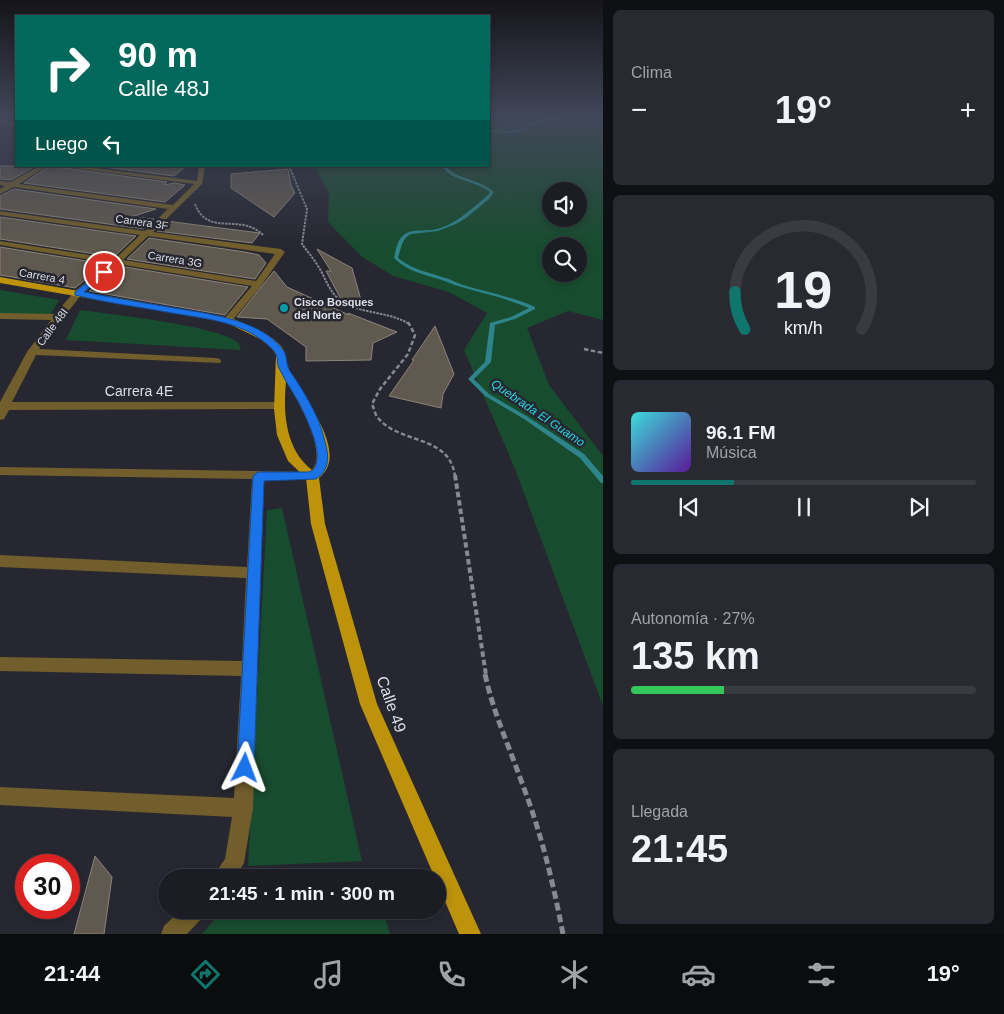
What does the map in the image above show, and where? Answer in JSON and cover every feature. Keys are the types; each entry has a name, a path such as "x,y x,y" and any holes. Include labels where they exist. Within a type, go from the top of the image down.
{"main road":[{"name":"Carrera 4","path":"0,280 228,320 255,332 279,350 283,359 282,366 304,400 323,455 322,465 318,472 312,476"},
{"path":"282,366 279,406 281,431 284,441 299,467 312,476"},
{"name":"Calle 49","path":"312,476 318,524 369,704 470,934"}],"street":[{"path":"0,192 42,167"},
{"path":"68,167 200,183 202,167"},
{"path":"0,183 173,207"},
{"name":"Calle 48I","path":"2,410 32,352 78,293 117,261 200,183"},
{"name":"Carrera 3F","path":"0,213 281,252 258,284"},
{"name":"Carrera 3G","path":"0,242 258,284"},
{"path":"228,320 258,284"},
{"path":"0,316 58,317"},
{"path":"32,352 216,361"},
{"name":"Carrera 4E","path":"2,410 279,406"},
{"path":"0,472 312,476"},
{"path":"229,869 234,863 243,808 258,476"},
{"path":"0,561 254,573"},
{"path":"0,664 250,669"},
{"path":"0,796 243,808"},
{"path":"172,934 187,919"}],"path":[{"path":"289,167 307,209 302,244 319,266 329,290 342,302 368,311 396,317 409,323 415,335 408,354 380,389 372,404 378,418 397,431 430,444 447,454 454,467 480,648 492,702 523,784 552,875 563,934"},
{"path":"200,183 194,202 196,211 201,217 210,222 254,227 272,242 268,250"},
{"path":"584,349 603,353"}],"shaded area":[{"path":"0,160 15,160 15,167 38,167 15,181 0,179"}],"green space":[{"path":"490,160 603,160 603,320 568,311 527,328 549,385 603,456 603,706 515,469 464,350 487,313 449,292 393,276 361,256 328,222 329,193 315,167 490,167"},
{"path":"0,290 59,300 51,314 0,314"},
{"path":"80,310 164,322 210,331 228,337 238,343 241,350 66,340"},
{"path":"282,508 362,861 248,866 267,510"},
{"path":"215,919 386,919 390,934 202,934"}],"building":[{"path":"0,166 33,167 11,180 0,179"},
{"path":"48,167 56,167 167,182 164,185 175,183 185,185 165,202 24,183"},
{"path":"104,167 185,167 174,176"},
{"path":"288,169 291,185 295,193 274,217 231,188 231,174"},
{"path":"14,189 156,209 131,217 154,219 144,229 0,209 0,196"},
{"path":"0,217 136,236 114,257 0,239"},
{"path":"167,221 260,233 252,243 157,231"},
{"path":"149,238 245,252 259,255 266,263 255,279 127,259"},
{"path":"0,247 105,264 75,288 0,275"},
{"path":"317,249 352,268 361,300 344,305 326,271 331,271"},
{"path":"119,266 248,287 225,315 89,291"},
{"name":"Cisco Bosques del Norte","path":"274,271 287,287 349,315 348,313 397,332 373,343 371,360 306,361 306,347 267,319 237,317"},
{"path":"435,326 454,374 443,394 441,408 389,396 414,360 412,360"},
{"path":"95,856 112,877 104,934 74,934 78,919 80,919 80,912"}],"waterway":[{"name":"Quebrada El Guamo","path":"445,167 451,174 487,187 492,192 455,224 438,230 415,232 406,235 402,239 396,258 417,271 507,298 533,308 513,318 492,324 488,362 471,379 487,395 526,418 582,456 603,481"}],"place":[{"name":"Cisco Bosques del Norte","path":"284,308"}],"route":[{"path":"104,272 78,293 228,320 255,332 279,350 283,359 282,366 304,400 323,455 322,465 318,472 312,476 258,476 258,510 245,768"}]}
